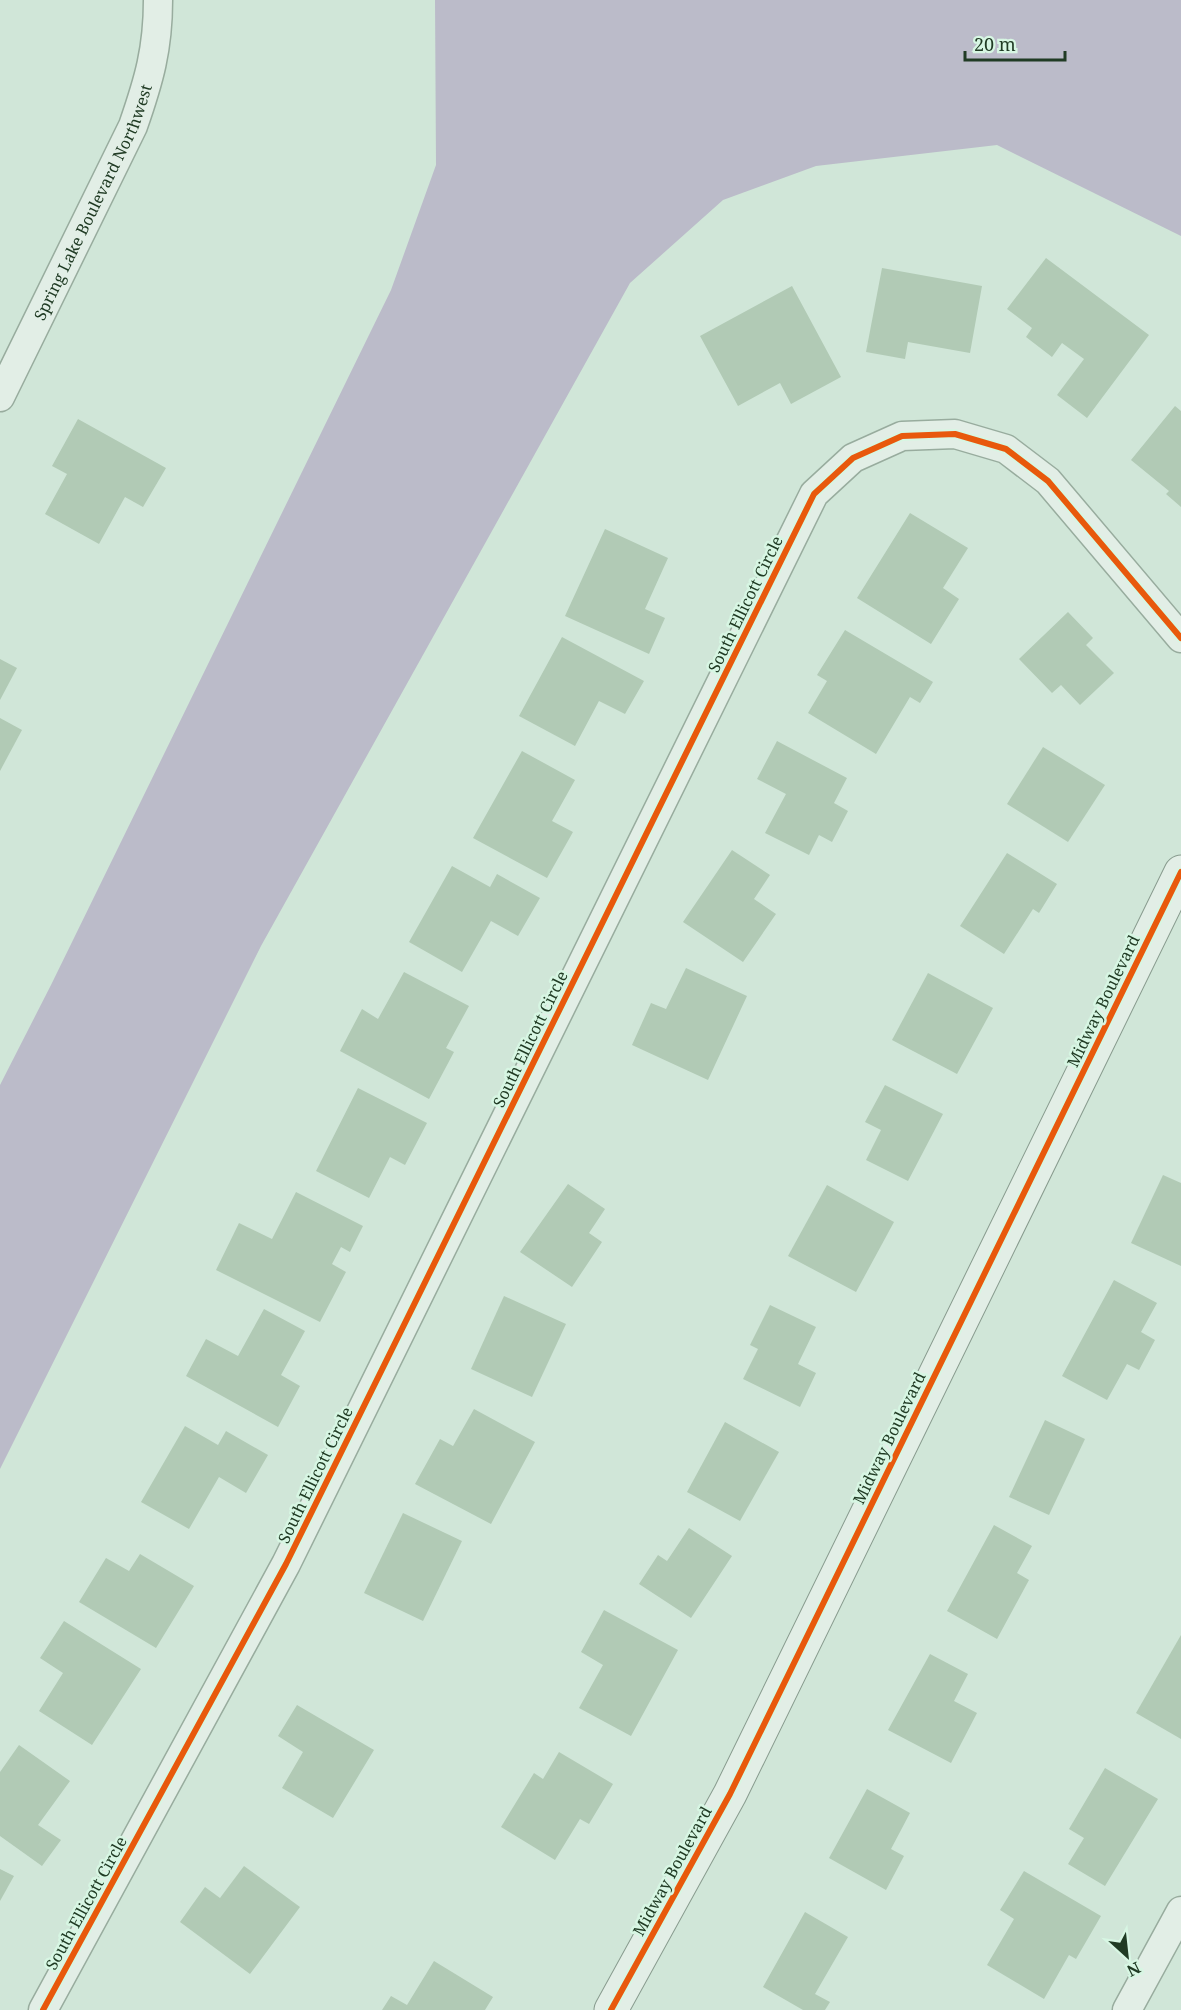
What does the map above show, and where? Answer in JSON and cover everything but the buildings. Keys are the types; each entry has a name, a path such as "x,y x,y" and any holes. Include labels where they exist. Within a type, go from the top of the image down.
{"street":[{"name":"Spring Lake Boulevard Northwest","path":"0,397 133,126 149,81 158,33 158,0"},
{"name":"South Ellicott Circle","path":"43,2010 286,1564 814,494 852,458 902,436 955,434 1006,449 1048,481 1181,638"},
{"name":"Midway Boulevard","path":"611,2010 730,1794 1181,872"},
{"path":"1127,2010 1181,1911"}],"shaded area":[{"path":"435,0 1181,0 1181,236 997,145 816,166 723,200 630,283 261,946 0,1469 0,1085 391,290 436,165"}],"cycle path":[{"path":"43,2010 286,1564 814,494 853,458 902,436 955,434 1006,449 1048,481 1181,638"},
{"path":"611,2010 730,1794 1181,872"}]}
